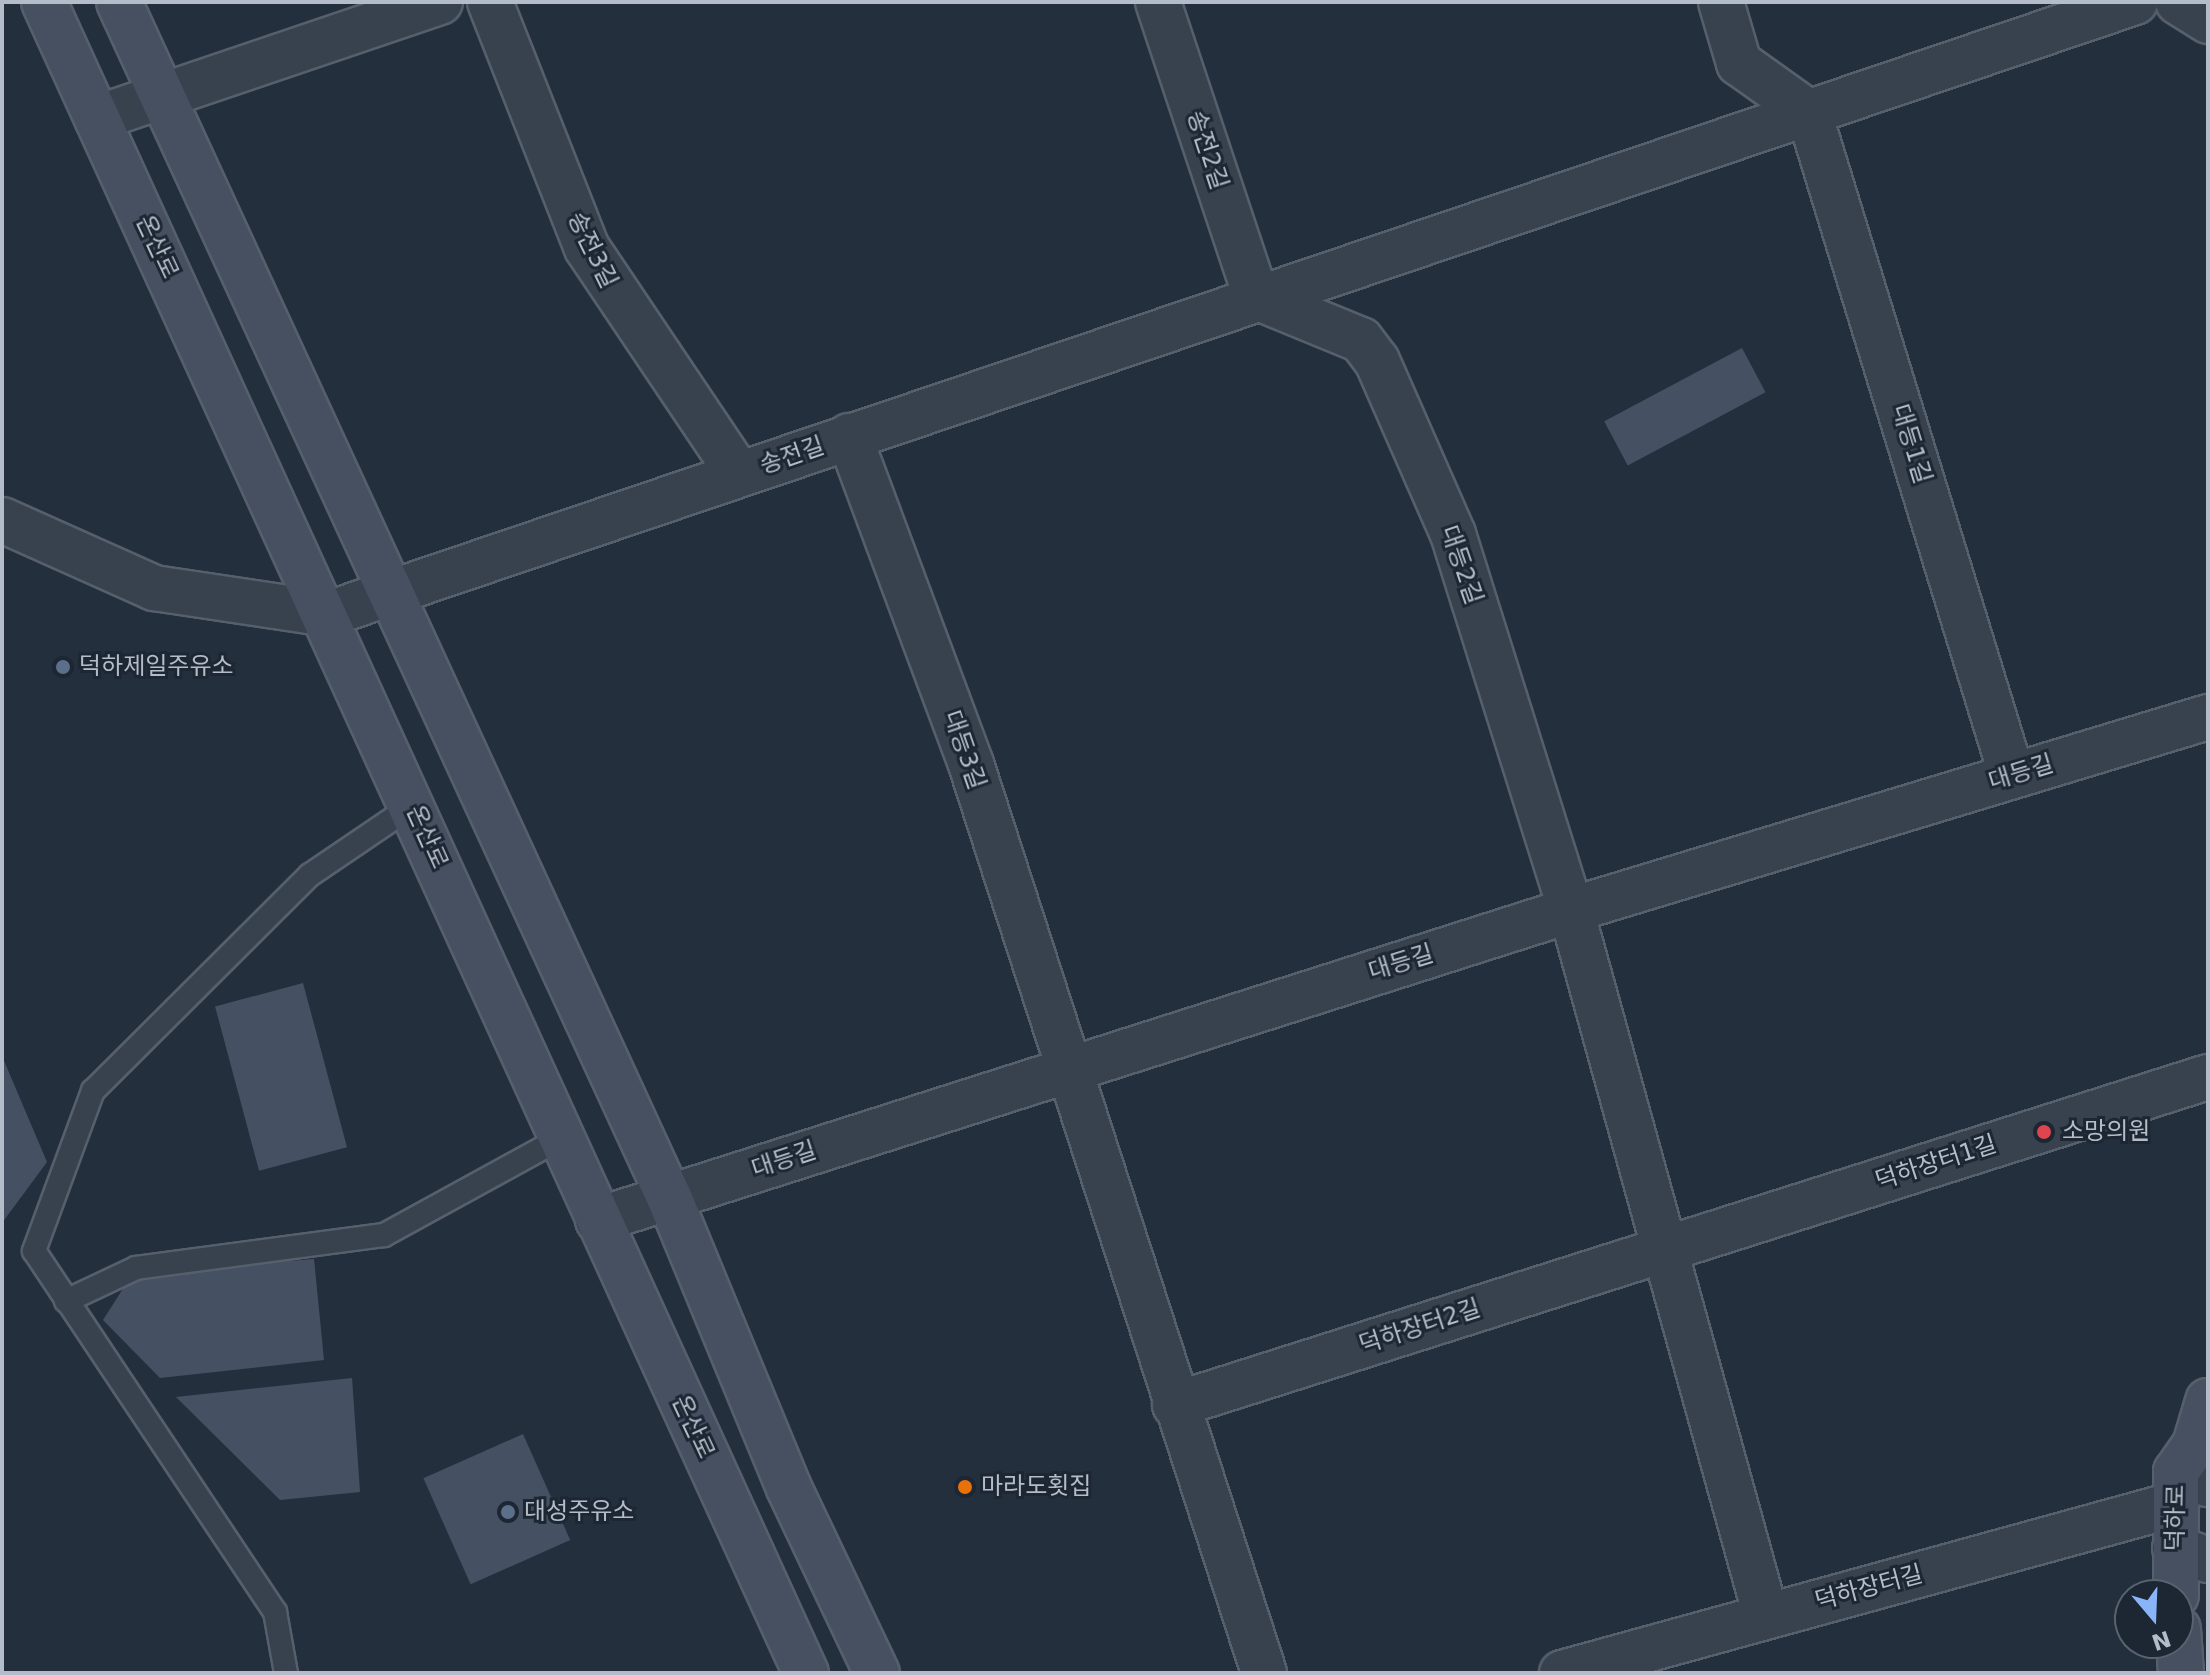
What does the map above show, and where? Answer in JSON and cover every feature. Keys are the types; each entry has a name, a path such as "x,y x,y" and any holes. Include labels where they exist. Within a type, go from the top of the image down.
{"main road":[{"name":"온산로","path":"44,2 328,614 598,1220 806,1673"},
{"path":"119,2 669,1197 789,1488 877,1673"},
{"name":"덕하로","path":"2182,1579 2192,1554 2187,1486 2208,1401"}],"street":[{"path":"97,118 440,2"},
{"name":"송전3길","path":"490,2 587,248 739,474"},
{"name":"송전2길","path":"1158,2 1256,297"},
{"path":"1721,2 1739,63 1809,113"},
{"name":"송전길","path":"328,614 1256,297 2135,2"},
{"path":"2178,2 2208,21"},
{"name":"대등1길","path":"1809,113 2012,776"},
{"name":"대등2길","path":"1256,297 1361,340 1377,361 1453,534 1571,910"},
{"name":"대등3길","path":"849,436 971,764 1064,1069"},
{"path":"2,520 154,588 328,614"},
{"name":"대등길","path":"598,1220 1064,1069 1571,910 2208,717"},
{"path":"1571,910 1766,1616"},
{"path":"1064,1069 1264,1673"},
{"name":"덕하장터1길","path":"1664,1249 2208,1077"},
{"name":"덕하장터2길","path":"1175,1405 1664,1249"},
{"name":"덕하장터길","path":"1562,1673 1766,1616 2187,1486"}],"lane":[{"path":"286,1673 275,1612 34,1251 93,1091 310,875 413,805"},
{"path":"66,1301 136,1268 384,1235 561,1138"}],"building":[{"path":"1742,348 1765,392 1628,465 1604,421"},
{"path":"303,983 347,1147 259,1171 215,1007"},
{"path":"2,1056 47,1162 2,1223"},
{"path":"314,1259 324,1360 160,1378 103,1320 133,1273"},
{"path":"352,1378 360,1492 280,1500 176,1397"},
{"path":"523,1434 570,1540 471,1584 423,1478"}],"place":[{"name":"덕하제일주유소","path":"63,667"},
{"name":"소망의원","path":"2044,1132"},
{"name":"마라도횟집","path":"965,1487"},
{"name":"대성주유소","path":"508,1512"}]}
